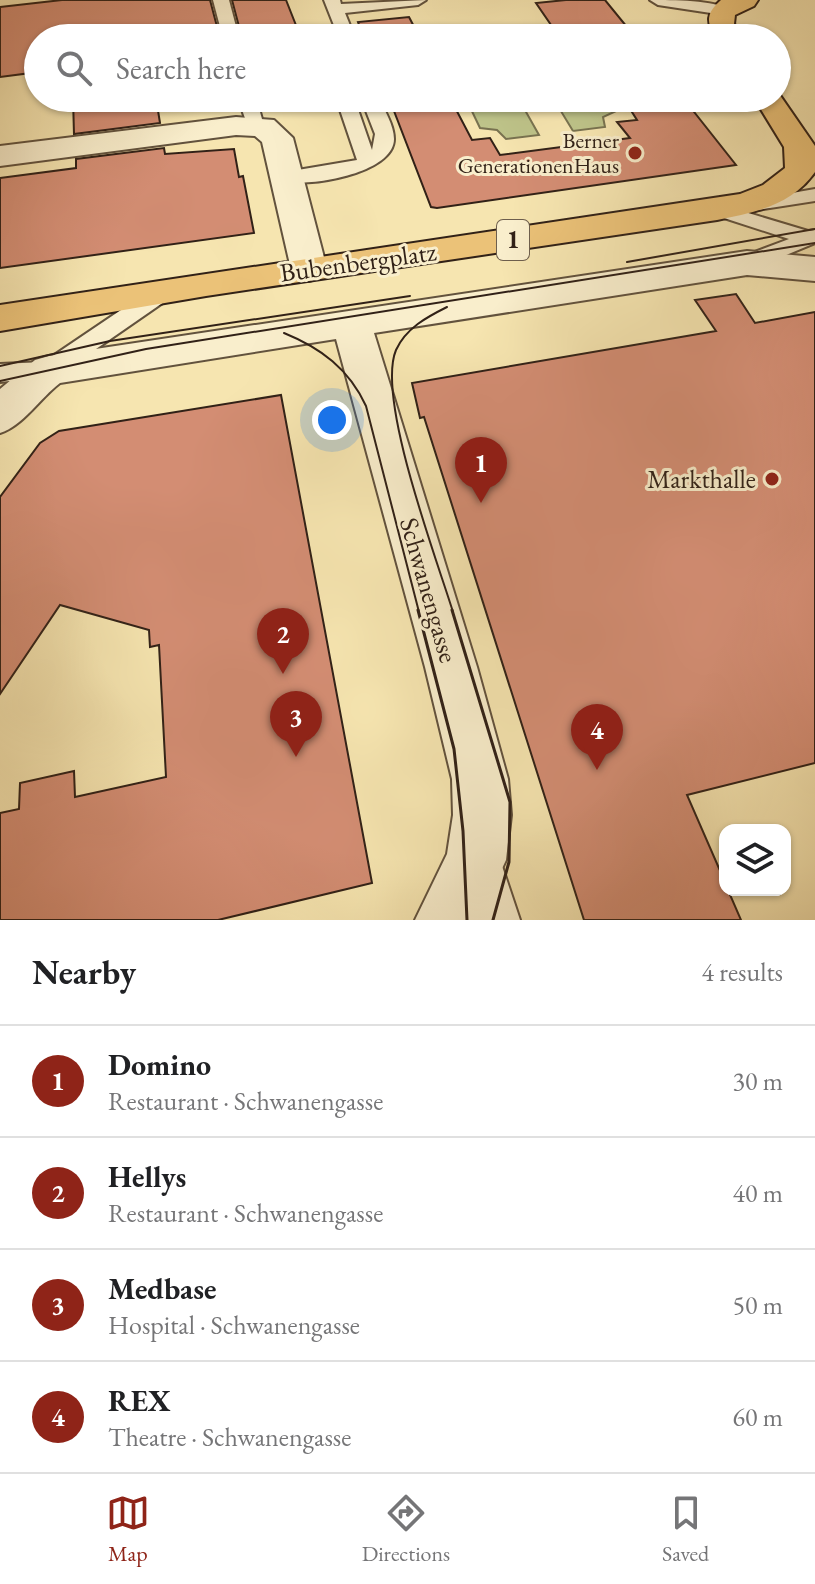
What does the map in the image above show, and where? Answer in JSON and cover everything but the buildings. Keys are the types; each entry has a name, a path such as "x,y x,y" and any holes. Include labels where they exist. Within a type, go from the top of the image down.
{"main road":[{"path":"721,24 734,5"},
{"name":"1","path":"778,112 800,147 804,188"},
{"name":"Bubenbergplatz","path":"0,318 166,290 717,210 804,188"}],"street":[{"path":"0,156 251,112 275,134 309,269"},
{"name":"Bubenbergplatz","path":"49,370 747,263 814,246"},
{"name":"Schwanengasse","path":"351,323 480,779 482,815 470,896"},
{"path":"0,417 23,390 49,370"}],"lane":[{"path":"221,0 227,24"},
{"path":"342,24 334,4 418,0"},
{"path":"658,0 734,5"},
{"path":"350,112 367,163"},
{"path":"287,177 353,168 382,152 385,143 375,112"},
{"name":"Bubenbergplatz","path":"717,210 814,246"},
{"path":"0,373 49,370 166,290"},
{"path":"0,353 49,370"}],"green space":[{"path":"472,112 526,112 539,135 506,139 497,130 480,128"},
{"path":"561,112 614,112 603,117 605,127 573,131"}],"tram line":[{"path":"627,262 815,229"},
{"path":"0,381 146,349 815,243"},
{"path":"0,366 110,341 410,296"},
{"path":"447,307 405,335 396,350 392,373 401,439 422,518 453,612"},
{"path":"284,333 332,361 351,381 366,406 419,612"},
{"path":"418,610 454,749 463,831 467,920"},
{"path":"452,610 510,802 509,862 493,920"}],"place":[{"name":"Berner GenerationenHaus","path":"635,153"},
{"name":"Markthalle","path":"772,479"},
{"name":"Domino","path":"481,503"},
{"name":"Hellys","path":"283,674"},
{"name":"Medbase","path":"296,757"},
{"name":"REX","path":"597,770"}]}
